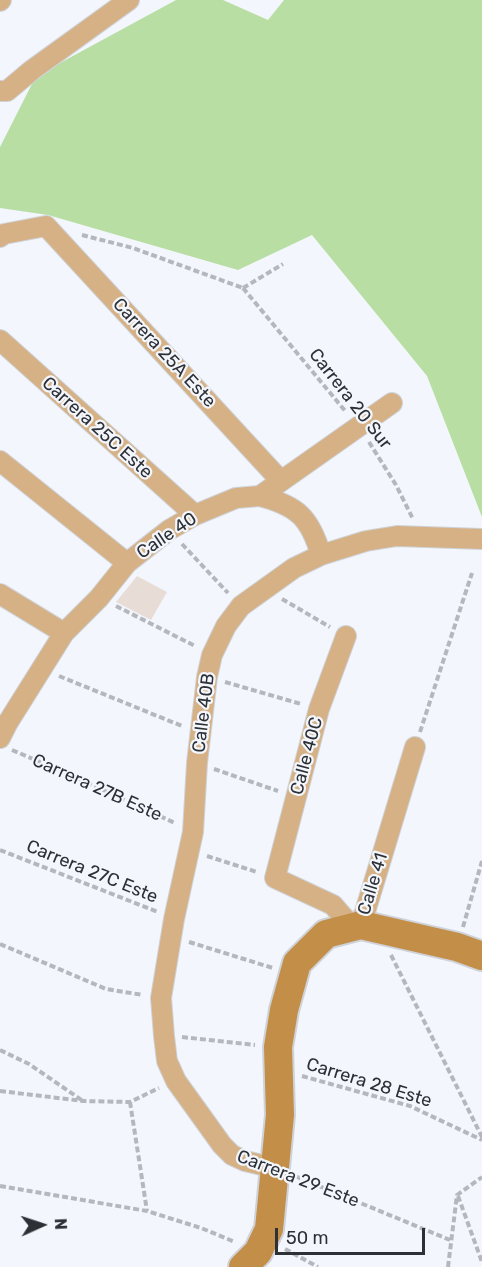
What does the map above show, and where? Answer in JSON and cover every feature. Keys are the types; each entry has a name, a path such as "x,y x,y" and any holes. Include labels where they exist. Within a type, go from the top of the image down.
{"street":[{"path":"0,91 7,91 32,70 129,0"},
{"path":"0,237 4,234 46,226"},
{"name":"Carrera 25A Este","path":"46,226 281,481"},
{"name":"Carrera 25C Este","path":"0,340 195,516"},
{"name":"Calle 40","path":"4,733 64,633 99,598 128,563 169,530 195,516 236,498 260,496 392,403"},
{"path":"0,461 128,563"},
{"path":"260,496 282,502 301,515 314,533 321,555"},
{"name":"Calle 40B","path":"176,1081 167,1061 161,998 173,927 192,841 197,763 207,677 212,655 226,626 241,606 263,589 294,568 321,555 366,541 397,536 482,539"},
{"path":"0,594 64,633"},
{"name":"Calle 40C","path":"274,878 319,709 346,636"},
{"name":"Calle 41","path":"256,1252 269,1229 280,1115 279,1058 284,1010 297,963 326,934 363,927 415,747"},
{"path":"274,878 333,905 363,927 470,952"},
{"name":"Carrera 29 Este","path":"176,1081 222,1145 232,1155 245,1161 275,1168"}],"path":[{"path":"46,226 133,248 243,288 283,264"},
{"name":"Carrera 20 Sur","path":"243,288 358,426 396,485 421,536"},
{"path":"169,530 241,606"},
{"path":"415,747 472,573"},
{"path":"263,589 346,636"},
{"path":"99,598 212,655"},
{"path":"41,668 201,734"},
{"path":"207,677 319,709"},
{"name":"Carrera 27B Este","path":"4,733 66,772 192,841 274,878"},
{"path":"197,763 295,797"},
{"name":"Carrera 27C Este","path":"0,850 173,927 294,974"},
{"path":"470,952 482,861"},
{"path":"363,927 482,1139"},
{"path":"0,944 106,989 161,998"},
{"name":"Carrera 28 Este","path":"164,1036 279,1058 410,1106 482,1139"},
{"path":"0,1050 28,1064 83,1101"},
{"path":"0,1091 83,1101 130,1102 176,1081"},
{"path":"130,1102 147,1211"},
{"name":"Carrera 29 Este","path":"275,1168 450,1240"},
{"path":"447,1267 457,1195 482,1177"},
{"path":"0,1186 147,1211 201,1228 256,1252 318,1267"},
{"path":"457,1195 482,1262"}],"green space":[{"path":"176,0 223,0 268,20 284,0 482,0 482,517 427,376 312,235 238,270 48,215 0,208 0,147 36,76"}],"building":[{"path":"137,576 167,592 151,620 116,602"}]}
